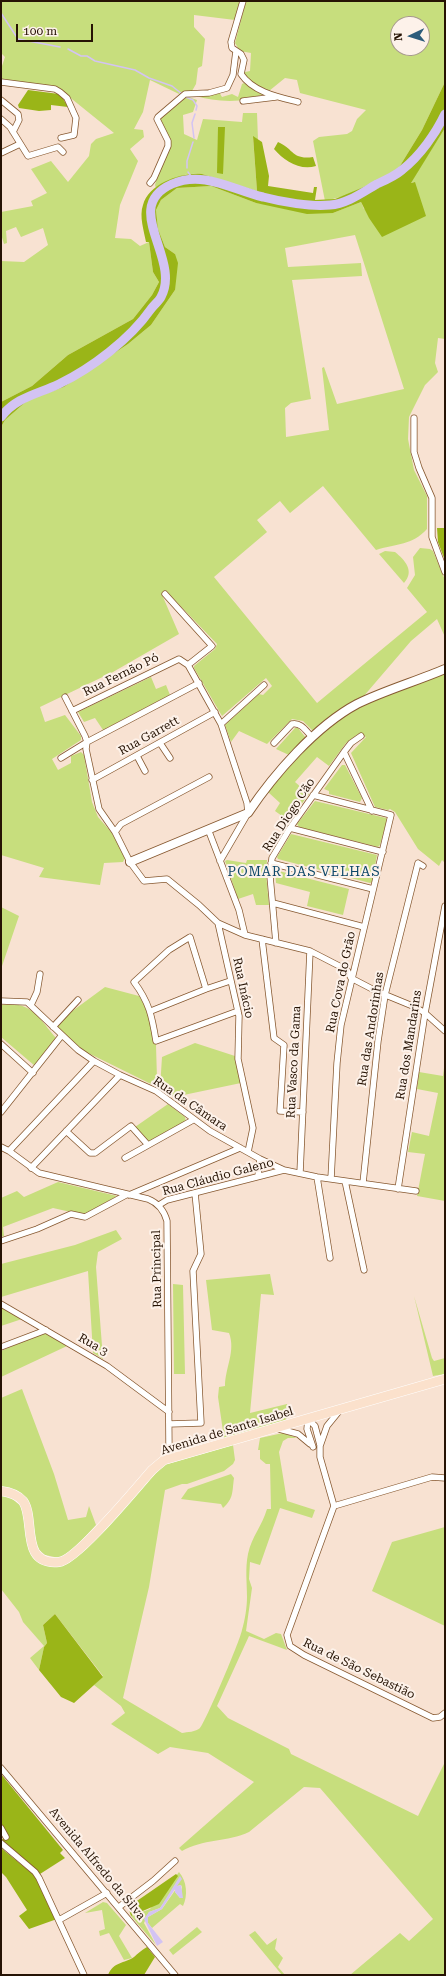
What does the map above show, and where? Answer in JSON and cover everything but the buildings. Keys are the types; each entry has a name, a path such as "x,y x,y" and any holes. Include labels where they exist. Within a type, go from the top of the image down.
{"main road":[{"name":"Avenida de Santa Isabel","path":"1,1491 15,1495 25,1505 30,1539 35,1552 46,1560 60,1561 72,1556 158,1464 171,1457 445,1379"}],"street":[{"path":"243,1 231,42 232,48 241,54 244,60 241,74 246,80 276,96 298,102"},
{"path":"150,183 154,178 168,146 168,141 157,118 185,94 209,93 227,88 233,75 236,52"},
{"path":"1,82 55,89 67,98 76,118 74,135 61,138"},
{"path":"243,101 276,96"},
{"path":"1,100 3,104 18,114 19,120 13,132"},
{"path":"1,119 10,127 28,156 58,147 63,152"},
{"path":"1,153 20,144"},
{"path":"414,418 412,430 416,460 432,498 432,533 436,550 445,572"},
{"path":"165,594 212,646 188,665 221,724 247,803 248,812"},
{"name":"Rua Fernão Pó","path":"72,711 179,659 188,665"},
{"path":"220,861 248,812 258,798 312,737 332,720 357,704 445,670"},
{"path":"61,758 87,742 199,684"},
{"path":"221,724 264,685"},
{"path":"65,697 87,742 86,749 99,809 115,832 130,862 144,881 167,879 199,905 218,923 245,935 310,951 347,970 351,978 385,995 409,1004 425,1013 445,1031"},
{"name":"Rua Garrett","path":"92,780 215,712"},
{"path":"274,743 292,724 296,723 300,724 312,737"},
{"name":"Rua Diogo Cão","path":"276,943 271,863 274,853 344,752 351,743 361,736"},
{"path":"160,743 170,758"},
{"path":"344,752 372,810"},
{"path":"137,756 145,771"},
{"path":"115,832 121,824 209,777"},
{"path":"313,795 372,810"},
{"name":"Rua Cova do Grão","path":"331,1179 341,1025 351,978 391,816 372,810"},
{"path":"130,862 248,812"},
{"path":"290,828 382,852"},
{"path":"208,829 239,910 245,935"},
{"path":"271,863 373,889"},
{"name":"Rua das Andorinhas","path":"363,1183 378,1042 385,995 418,863 423,866"},
{"path":"273,903 364,927"},
{"name":"Rua dos Mandarins","path":"398,1189 425,1013 445,906"},
{"name":"Rua Inácio","path":"218,923 240,1023 238,1059 253,1128 248,1152"},
{"path":"206,989 190,937 169,950 134,982 144,995 151,1011 156,1041 238,1011"},
{"path":"262,939 274,1038 284,1045 280,1112 303,1112"},
{"name":"Rua Vasco da Gama","path":"300,1173 310,951"},
{"path":"1,1001 27,1002 31,1005 37,992 40,974"},
{"path":"151,1011 230,981"},
{"path":"52,1027 78,1000"},
{"name":"Rua da Câmara","path":"31,1005 62,1036 94,1061 120,1075 156,1091 193,1120 260,1159 284,1170 317,1177 416,1191"},
{"path":"1,1112 62,1036"},
{"path":"1,1044 33,1073"},
{"path":"9,1151 94,1061"},
{"path":"31,1168 120,1075"},
{"path":"125,1158 193,1120"},
{"path":"66,1131 90,1153 96,1153 131,1126 148,1145"},
{"path":"1,1147 9,1151 39,1173 148,1199 159,1205"},
{"path":"1,1241 37,1229 71,1214 85,1217 127,1195 240,1148"},
{"path":"258,1176 260,1159"},
{"name":"Rua Cláudio Galeno","path":"159,1205 167,1200 284,1170"},
{"path":"317,1177 330,1258"},
{"path":"345,1181 364,1270"},
{"path":"169,1424 201,1423 193,1271 201,1254 195,1193"},
{"name":"Rua Principal","path":"159,1205 167,1221 169,1424 171,1457"},
{"name":"Rua 3","path":"1,1304 107,1366 169,1412"},
{"path":"1,1347 46,1330"},
{"path":"320,1446 327,1426 341,1409"},
{"path":"308,1418 315,1426 320,1446 320,1457 334,1506 432,1477 445,1478"},
{"path":"308,1418 307,1429 313,1447"},
{"path":"275,1428 298,1434 313,1447 320,1457"},
{"name":"Rua de São Sebastião","path":"334,1506 287,1635 290,1646 308,1657 433,1718 445,1714"},
{"name":"Avenida Alfredo da Silva","path":"1,1768 175,1975"},
{"path":"1,1828 6,1837"},
{"path":"1,1843 35,1872 84,1975"},
{"path":"119,1907 153,1881 175,1861"},
{"path":"59,1920 107,1893"}],"green space":[{"path":"1,1 240,1 235,20 194,15 194,27 205,39 202,66 198,68 196,84 192,91 181,92 179,94 150,80 143,112 134,129 143,130 144,137 130,149 138,161 120,205 115,238 131,239 140,246 149,242 153,272 159,282 152,295 133,319 68,355 32,386 1,402 1,261 24,262 48,245 43,228 21,237 16,227 6,231 7,243 4,244 1,234 1,212 33,206 31,201 47,193 31,169 51,161 68,182 89,156 91,144 96,139 114,133 57,87 1,80 1,69 5,57 1,53"},
{"path":"246,1 445,1 445,82 422,130 395,174 344,196 325,201 313,141 319,137 347,134 352,131 357,119 366,110 300,93 297,80 285,78 269,91 253,83 245,76 245,72 250,71 251,53 240,51 235,43"},
{"path":"445,82 445,128 411,183 415,182 426,216 382,237 369,218 361,202 333,213 307,214 256,203 211,186 177,188 161,200 156,210 158,229 165,247 175,254 178,263 175,290 151,325 128,344 64,387 28,400 5,420 1,427 1,402 32,386 68,355 133,319 152,295 159,282 153,272 149,242 146,242 142,224 142,209 146,197 159,185 176,177 202,174 257,191 253,136 262,142 269,176 268,186 313,193 314,187 317,187 315,200 335,199 395,174 422,130"},
{"path":"244,83 265,93 258,97 231,101 212,100 196,96 219,92 222,97 232,94 238,97 242,84"},
{"path":"28,90 59,94 68,107 51,105 51,110 39,111 19,108 18,105"},
{"path":"186,96 197,100 193,112 183,115 184,134 197,140 203,119 242,122 243,113 257,113 258,140 253,137 257,191 202,174 184,175 166,182 156,188 155,185 160,167 171,146 159,118"},
{"path":"218,127 225,127 223,174 217,173"},
{"path":"445,128 445,339 438,338 435,363 438,372 425,385 409,417 408,439 414,470 427,496 427,529 410,541 376,550 323,486 290,513 280,501 257,520 267,532 214,577 317,703 427,612 407,588 415,575 413,557 420,548 430,549 433,551 445,580 445,637 437,619 411,641 363,697 315,730 312,730 303,721 292,719 267,744 239,731 231,742 225,725 259,694 263,695 272,686 266,678 222,716 194,668 194,666 215,649 217,644 165,590 163,597 179,634 113,672 40,707 45,722 65,715 81,736 81,740 52,759 58,770 71,763 71,756 81,752 84,755 92,802 98,817 112,833 125,858 123,862 104,863 100,885 39,877 44,868 1,855 1,427 5,420 28,400 64,387 128,344 151,325 175,290 175,254 165,247 158,229 156,210 161,200 177,188 211,186 256,203 333,213 361,202 364,209 415,182 410,183","holes":["355,235 404,389 337,404 324,367 322,368 329,430 286,437 285,408 291,403 311,399 292,280 362,276 361,263 288,267 285,248"]},
{"path":"278,142 301,157 313,157 316,166 298,166 287,161 274,149"},
{"path":"437,528 444,528 444,558 438,542"},
{"path":"385,551 395,552 405,562 409,570 409,574 404,583 379,554"},
{"path":"445,673 445,863 442,860 439,866 418,849 395,812 390,809 388,810 375,807 351,753 366,737 358,734 346,743 329,766 317,757 295,782 309,794 289,821 275,811 280,803 268,792 309,746 344,716 366,703 388,693"},
{"path":"151,677 156,689 166,685 170,695 103,730 95,718 84,722 78,712"},
{"path":"295,728 298,728 306,738 289,755 276,749"},
{"path":"342,765 345,765 362,798 360,802 329,794 329,791 324,789"},
{"path":"315,801 386,818 387,820 380,845 378,847 299,827 297,824"},
{"path":"291,834 377,855 372,882 370,883 278,859 277,857"},
{"path":"247,860 267,860 266,873 269,905 256,905 253,894 238,899 225,861 246,863"},
{"path":"275,870 349,889 343,915 307,906 310,892 276,883"},
{"path":"1,907 19,916 1,969"},
{"path":"105,987 139,996 150,1014 156,1045 157,1079 153,1085 80,1049 56,1028 67,1015"},
{"path":"1,1005 20,1005 27,1008 39,1017 56,1038 35,1066 1,1037"},
{"path":"195,1043 235,1056 241,1083 174,1097 160,1088 162,1057"},
{"path":"445,1060 445,1201 417,1196 425,1154 408,1152 412,1132 429,1136 438,1093 417,1089 419,1072 443,1076"},
{"path":"168,1104 185,1117 186,1122 147,1142 135,1127"},
{"path":"58,1182 117,1196 84,1215 53,1208 3,1227 4,1236 1,1237 1,1198 17,1191 24,1197"},
{"path":"116,1230 122,1239 98,1252 96,1267 103,1359 93,1353 88,1271 1,1297 1,1264 75,1245"},
{"path":"270,1274 274,1295 261,1294 250,1413 287,1404 289,1416 285,1420 224,1438 218,1397 219,1387 225,1386 225,1379 231,1353 231,1340 229,1333 212,1330 206,1280"},
{"path":"173,1284 183,1285 185,1374 174,1374"},
{"path":"414,1296 432,1358 434,1361 445,1358 445,1374 433,1376"},
{"path":"1,1307 22,1319 1,1326"},
{"path":"46,1333 67,1346 1,1377 1,1351 40,1334"},
{"path":"22,1389 54,1474 68,1520 86,1517 89,1506 96,1525 72,1551 59,1558 45,1555 37,1548 27,1499 21,1493 1,1487 1,1398"},
{"path":"283,1433 297,1438 288,1438 283,1441 279,1452 287,1501 315,1510 312,1518 280,1508 260,1565 250,1562 249,1579 252,1588 246,1631 264,1639 276,1633 281,1634 287,1650 249,1636 217,1706 228,1718 289,1749 291,1754 418,1816 445,1762 445,1975 350,1975 400,1933 409,1941 433,1919 320,1788 304,1787 249,1832 232,1838 198,1844 182,1851 179,1848 254,1782 208,1753 170,1747 158,1754 111,1724 125,1713 121,1706 94,1685 103,1676 55,1614 43,1625 47,1643 44,1647 39,1670 30,1658 44,1646 23,1622 19,1612 1,1589 1,1494 10,1497 22,1507 27,1542 31,1553 54,1566 62,1566 69,1563 164,1465 233,1445 235,1460 233,1464 224,1471 165,1490 149,1587 123,1698 182,1733 194,1731 200,1728 215,1698 240,1637 247,1605 246,1570 248,1554 267,1509 271,1509 270,1464 266,1464 260,1459 260,1450 258,1450 260,1438"},
{"path":"231,1474 234,1478 232,1494 229,1501 223,1508 221,1504 181,1499 188,1489"},
{"path":"445,1527 445,1626 372,1591 392,1542"},
{"path":"55,1614 103,1677 74,1703 61,1697 39,1670 44,1647 47,1643 43,1625"},
{"path":"1,1774 63,1850 60,1853 65,1858 40,1874 1,1843 1,1840 6,1837 1,1827"},
{"path":"1,1848 34,1875 57,1919 29,1929 19,1916 27,1910 6,1877 1,1872"},
{"path":"179,1872 184,1880 186,1889 186,1898 183,1906 180,1904 152,1928 148,1923 148,1917 162,1909 176,1889 175,1892 180,1898 181,1885 177,1886 160,1908 149,1912 144,1923 156,1945 131,1916 150,1909"},
{"path":"176,1874 178,1876 159,1904 131,1916 129,1910 131,1905"},
{"path":"103,1902 107,1903 126,1925 119,1936 132,1958 124,1960 109,1933 100,1936 99,1931 105,1929 102,1910 85,1913"},
{"path":"197,1927 202,1932 173,1955 169,1950"},
{"path":"255,1931 267,1945 277,1938 275,1949 283,1958 278,1967 285,1975 282,1975 249,1935"},
{"path":"147,1947 155,1957 144,1975 108,1975 113,1967 134,1957"}],"shaded area":[{"path":"180,1876 182,1879 177,1886 181,1885 183,1898 180,1898 175,1892 175,1889 162,1909 148,1917 148,1923 163,1942 157,1946 144,1919 149,1912 160,1908"}],"waterway":[{"path":"1,13 18,39 60,47"},
{"path":"68,49 81,56 87,56 95,61 135,70 149,78 172,86 182,94"},
{"path":"186,97 193,100 197,106 196,110"},
{"path":"194,138 192,123 195,114"},
{"path":"1,417 7,410 20,400 59,384 84,370 110,352 132,331 161,297 165,282 164,267 151,220 151,206 157,194 172,184 184,180 195,179 207,180 271,199 305,205 336,204 355,197 393,176 409,164 427,144 445,114"},
{"path":"187,168 187,161 193,142"},
{"path":"188,172 193,179"}],"district":[{"name":"POMAR DAS VELHAS","path":"304,872"}]}
